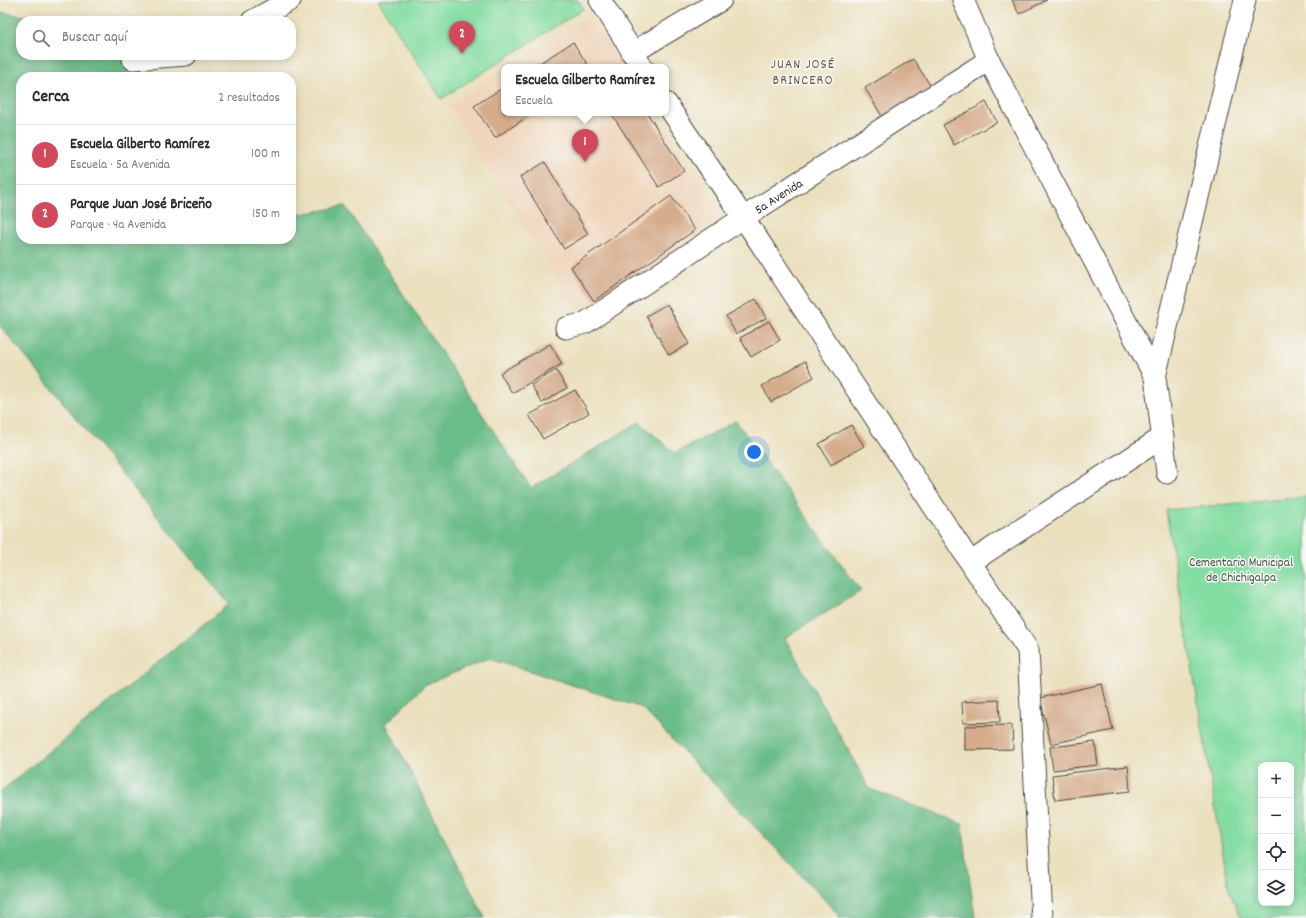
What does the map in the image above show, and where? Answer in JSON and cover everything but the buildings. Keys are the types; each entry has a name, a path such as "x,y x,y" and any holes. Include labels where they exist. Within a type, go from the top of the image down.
{"street":[{"path":"261,16 290,0"},
{"path":"600,0 637,60 721,0"},
{"path":"964,0 989,60 1155,377 1167,473"},
{"path":"1155,377 1245,0"},
{"name":"5a Avenida","path":"566,328 585,323 744,218 989,60"},
{"path":"669,107 744,218 1028,650 1042,918"},
{"path":"970,562 1163,437"}],"shaded area":[{"path":"589,16 621,64 514,64"},
{"path":"501,72 501,116 656,116 725,218 580,314 448,106"}],"green space":[{"path":"378,0 578,0 583,9 441,99"},
{"path":"0,12 24,16 16,16 16,60 133,60 131,72 16,72 16,244 296,244 296,210 302,214 345,206 531,488 639,422 675,453 736,421 861,591 785,638 870,789 962,824 975,918 839,918 839,915 642,708 490,658 425,685 386,724 485,918 0,918 0,792 229,604 0,326"},
{"name":"Cementario Municipal de Chichigalpa","path":"1306,497 1306,918 1241,918 1229,890 1166,510"}],"place":[{"name":"Parque Juan José Briceño","path":"462,54"},
{"name":"Escuela Gilberto Ramírez","path":"585,162"}],"district":[{"name":"JUAN JOSÉ BRINCERO","path":"803,72"}]}
